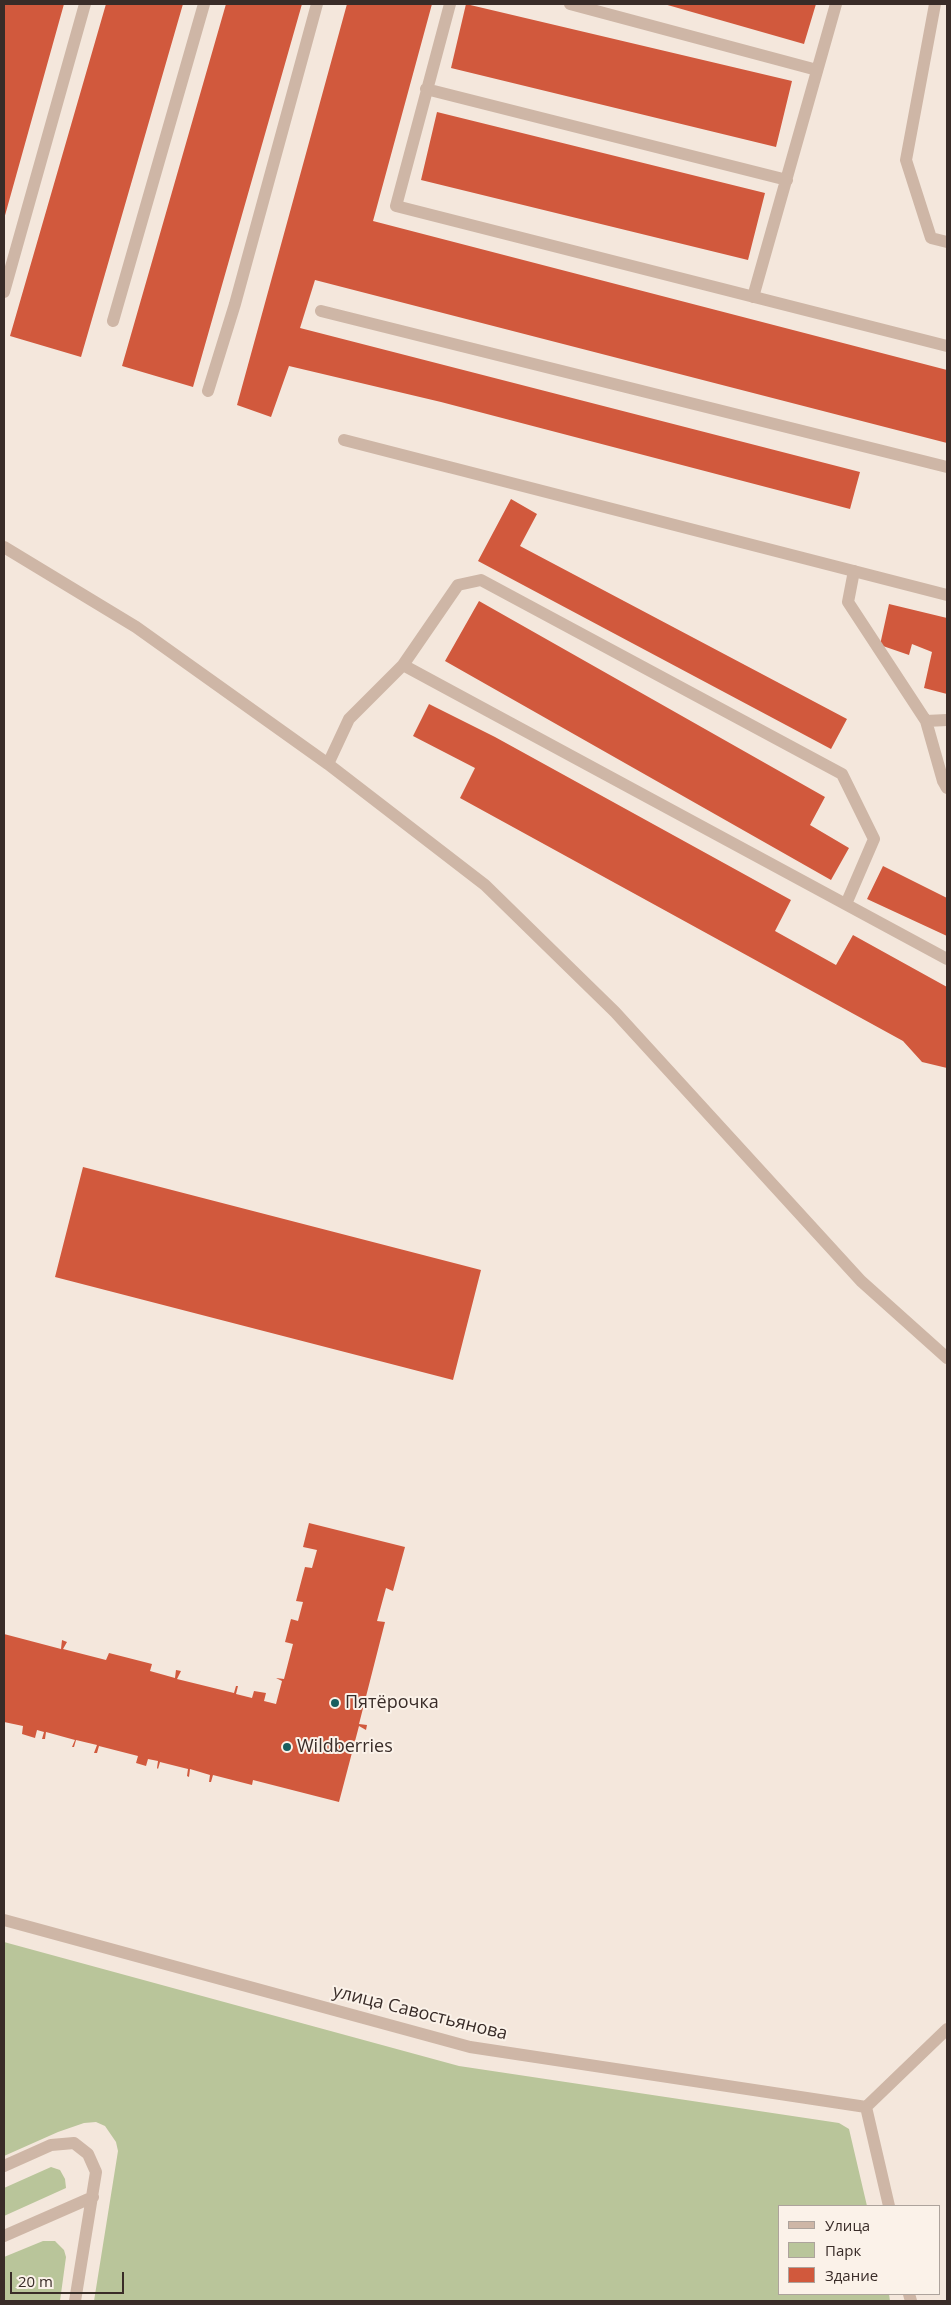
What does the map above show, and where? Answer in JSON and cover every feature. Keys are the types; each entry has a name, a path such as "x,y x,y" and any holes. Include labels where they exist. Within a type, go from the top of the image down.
{"street":[{"path":"4,292 86,4"},
{"path":"112,321 204,4"},
{"path":"208,391 235,304 317,4"},
{"path":"450,4 396,206 947,346"},
{"path":"570,4 817,70"},
{"path":"753,297 836,4"},
{"path":"935,4 906,160 931,238 947,242"},
{"path":"426,89 787,180"},
{"path":"321,311 947,467"},
{"path":"344,440 947,595"},
{"path":"4,547 136,628 328,764 485,885 615,1012 861,1281 947,1358"},
{"path":"854,571 848,602 926,721 947,788"},
{"path":"328,764 349,719 403,665 458,585 481,580 842,774 874,839 846,904"},
{"path":"403,665 947,959"},
{"path":"926,721 947,720"},
{"name":"улица Савостьянова","path":"4,1920 470,2047 866,2108"},
{"path":"889,2205 866,2108 947,2029"},
{"path":"4,2166 51,2145 74,2143 88,2154 96,2172 75,2301"},
{"path":"4,2236 93,2196"}],"green space":[{"path":"4,1942 459,2066 839,2123 849,2129 867,2205 778,2205 778,2295 889,2295 890,2301 94,2301 118,2151 116,2142 105,2126 96,2122 84,2123 58,2132 4,2156"},
{"path":"51,2167 60,2170 65,2179 66,2188 4,2216 4,2188"},
{"path":"43,2241 55,2241 64,2250 66,2257 60,2301 4,2301 4,2257"}],"building":[{"path":"4,4 64,4 4,219"},
{"path":"106,4 183,4 81,357 10,336"},
{"path":"226,4 302,4 193,387 122,366"},
{"path":"347,4 432,4 373,221 947,370 947,443 315,280 300,328 860,472 850,509 441,402 289,366 271,417 237,405"},
{"path":"466,4 792,81 776,147 451,68"},
{"path":"664,4 816,4 804,44"},
{"path":"437,112 765,193 748,260 421,180"},
{"path":"511,499 537,514 520,546 847,719 831,749 478,561"},
{"path":"479,601 825,797 810,825 849,848 831,880 445,661"},
{"path":"889,604 947,618 947,694 924,688 932,652 912,644 909,655 880,645"},
{"path":"429,704 495,737 791,900 775,931 836,965 853,935 947,987 947,1068 922,1062 903,1041 460,798 475,768 413,736"},
{"path":"883,866 947,898 947,936 867,899"},
{"path":"83,1167 481,1270 453,1380 55,1277"},
{"path":"309,1523 405,1547 393,1591 386,1588 377,1621 385,1622 359,1724 367,1725 366,1730 359,1726 339,1802 253,1780 252,1785 213,1775 211,1782 209,1782 210,1775 190,1769 189,1777 187,1776 188,1769 160,1762 158,1769 158,1761 148,1759 146,1766 136,1763 138,1756 99,1746 97,1753 94,1753 97,1745 76,1740 74,1747 72,1747 75,1740 46,1732 45,1739 42,1739 44,1732 37,1730 35,1738 22,1734 23,1726 4,1722 4,1634 61,1649 62,1640 67,1642 63,1649 106,1660 109,1653 152,1664 150,1671 175,1678 176,1670 181,1671 177,1679 234,1693 236,1686 238,1686 236,1694 252,1698 254,1691 266,1693 264,1701 276,1704 282,1681 276,1678 284,1679 293,1644 285,1642 291,1619 298,1621 303,1602 296,1601 305,1567 312,1568 317,1550 303,1547"}],"place":[{"name":"Пятёрочка","path":"335,1703"},
{"name":"Wildberries","path":"287,1747"}]}
